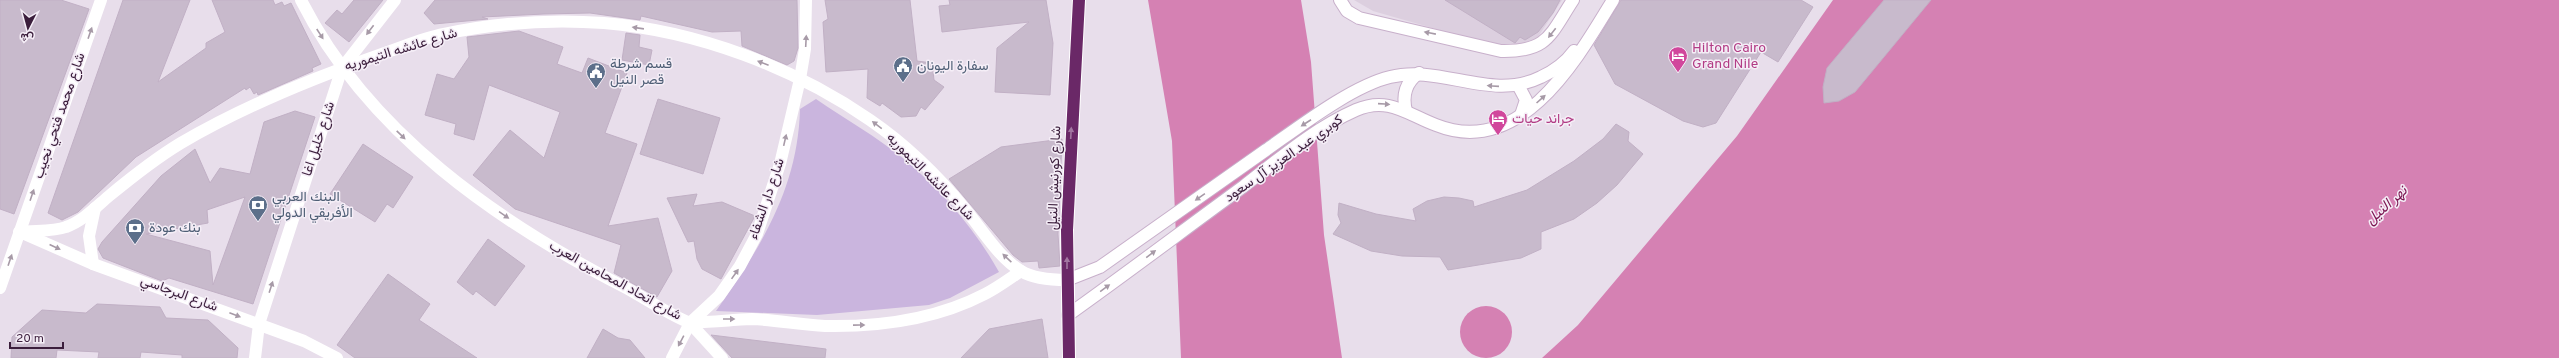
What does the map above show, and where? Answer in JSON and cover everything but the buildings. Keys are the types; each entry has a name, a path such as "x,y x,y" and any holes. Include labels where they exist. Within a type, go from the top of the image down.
{"highway":[{"name":"شارع كورنيش النيل","path":"1069,358 1067,280 1069,169 1079,0"}],"street":[{"name":"شارع محمد فتحي نجيب","path":"0,288 101,0"},
{"name":"شارع اتحاد المحامين العرب","path":"301,0 314,26 342,68 375,109 413,146 488,204 568,256 690,323 723,319 751,319 824,326 865,325 906,320 946,309 985,294 1021,271"},
{"path":"342,68 395,0"},
{"name":"شارع دار الشفاء","path":"672,358 690,323 719,296 740,266 757,234 780,164 800,79 805,49 806,0"},
{"path":"1340,1 1347,11 1358,18 1501,51 1522,51 1538,46 1550,37 1573,0"},
{"name":"كوبري عبد العزيز آل سعود","path":"1067,280 1090,272 1110,260 1295,130 1339,102 1377,81 1419,73 1486,86 1518,86 1534,81 1561,65 1578,44 1604,0"},
{"name":"كوبري عبد العزيز آل سعود","path":"1068,315 1306,140 1347,114 1364,107 1380,103 1393,105 1406,110 1437,126 1465,132 1494,128 1520,116 1544,96 1567,71 1613,0"},
{"name":"شارع عائشه التيموريه","path":"19,232 63,229 80,221 134,176 178,145 225,118 342,68 441,34 496,25 550,21 605,23 659,32 712,45 765,63 844,102 901,144 963,206 1002,254 1021,271 1051,280 1067,280"},
{"name":"شارع خليل اغا","path":"255,358 259,324 342,68"},
{"path":"1406,110 1406,89 1413,77 1419,73"},
{"path":"1518,86 1526,100 1520,116"},
{"path":"93,264 89,236 95,207"},
{"name":"شارع البرجاسي","path":"19,232 93,264 304,341 337,358"},
{"path":"690,323 722,358"}],"shaded area":[{"path":"1354,0 1562,0 1538,37 1527,45 1499,47 1373,11"},
{"path":"816,99 883,143 904,159 932,184 957,211 990,256 999,272 950,298 929,305 817,315 716,311 747,264 774,216 792,165 798,138 800,109"}],"water":[{"path":"1148,0 1301,0 1311,62 1324,235 1342,358 1181,358 1172,141"},
{"name":"نهر النيل","path":"1833,0 2559,0 2559,358 1542,358 1578,325 1737,136"},
{"path":"1481,306 1491,306 1505,313 1512,327 1512,337 1505,351 1491,358 1481,358 1471,354 1464,347 1460,337 1460,327 1464,317 1471,310"}],"place":[{"name":"Hilton Cairo Grand Nile","path":"1678,73"},
{"name":"سفارة اليونان","path":"903,83"},
{"name":"قسم شرطة قصر النيل","path":"596,89"},
{"name":"جراند حيات","path":"1498,136"},
{"name":"البنك العربي الأفريقي الدولي","path":"258,222"},
{"name":"بنك عودة","path":"135,245"}]}
